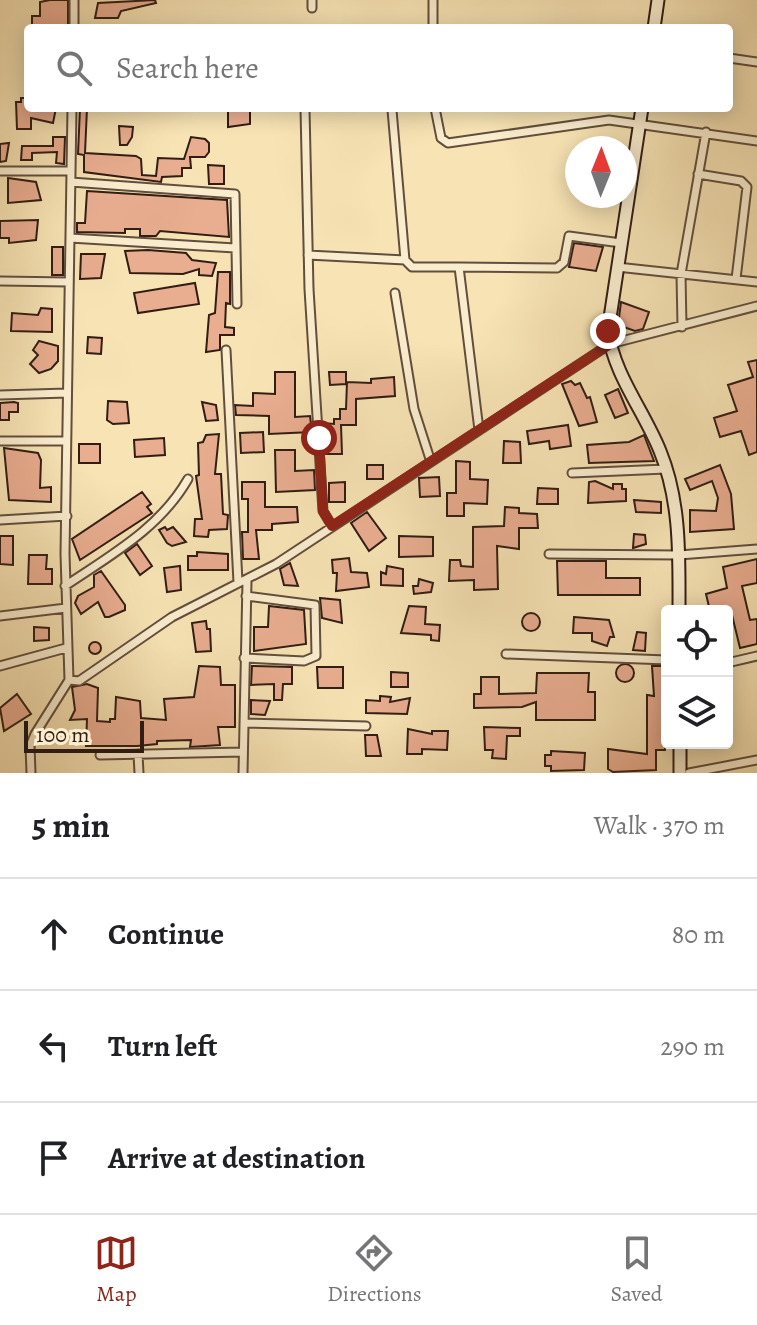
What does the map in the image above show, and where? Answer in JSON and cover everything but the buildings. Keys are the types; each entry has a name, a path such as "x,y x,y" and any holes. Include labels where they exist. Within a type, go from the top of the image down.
{"main road":[{"path":"655,24 658,0"},
{"path":"642,112 609,322 610,344 666,469 675,502 679,605"},
{"path":"680,749 680,773"}],"street":[{"path":"74,0 74,24"},
{"path":"433,0 433,24"},
{"path":"733,59 757,62"},
{"path":"31,773 30,746 69,680 65,586 72,112"},
{"path":"305,112 308,255 323,511 332,526"},
{"path":"392,112 405,260 412,267 557,268 564,262 569,236 621,243"},
{"path":"436,112 441,138 448,143 609,120 641,122 757,141"},
{"path":"682,327 681,274 706,132"},
{"path":"0,171 71,171"},
{"path":"698,174 741,181 747,187 736,279"},
{"path":"71,182 235,194 237,304"},
{"path":"70,238 235,248"},
{"path":"308,255 405,260"},
{"path":"459,267 479,430"},
{"path":"617,267 757,282"},
{"path":"0,281 69,282"},
{"path":"395,293 414,409 431,462"},
{"path":"69,680 79,681 172,617 242,582 610,344 757,306"},
{"path":"226,350 242,582 246,596 243,773"},
{"path":"0,395 67,393"},
{"path":"0,441 66,441"},
{"path":"572,473 666,469"},
{"path":"65,586 135,539 175,501 188,479"},
{"path":"0,520 67,516"},
{"path":"549,554 679,555 757,549"},
{"path":"244,658 304,661 316,656 315,605 246,596"},
{"path":"0,616 66,608"},
{"path":"0,666 66,648"},
{"path":"506,654 661,660"},
{"path":"733,662 757,656"},
{"path":"244,723 366,726"},
{"path":"100,755 243,752"},
{"path":"138,754 139,773"},
{"path":"689,773 757,760"}],"route":[{"path":"319,438 323,516 332,526 610,344 608,331"}]}
